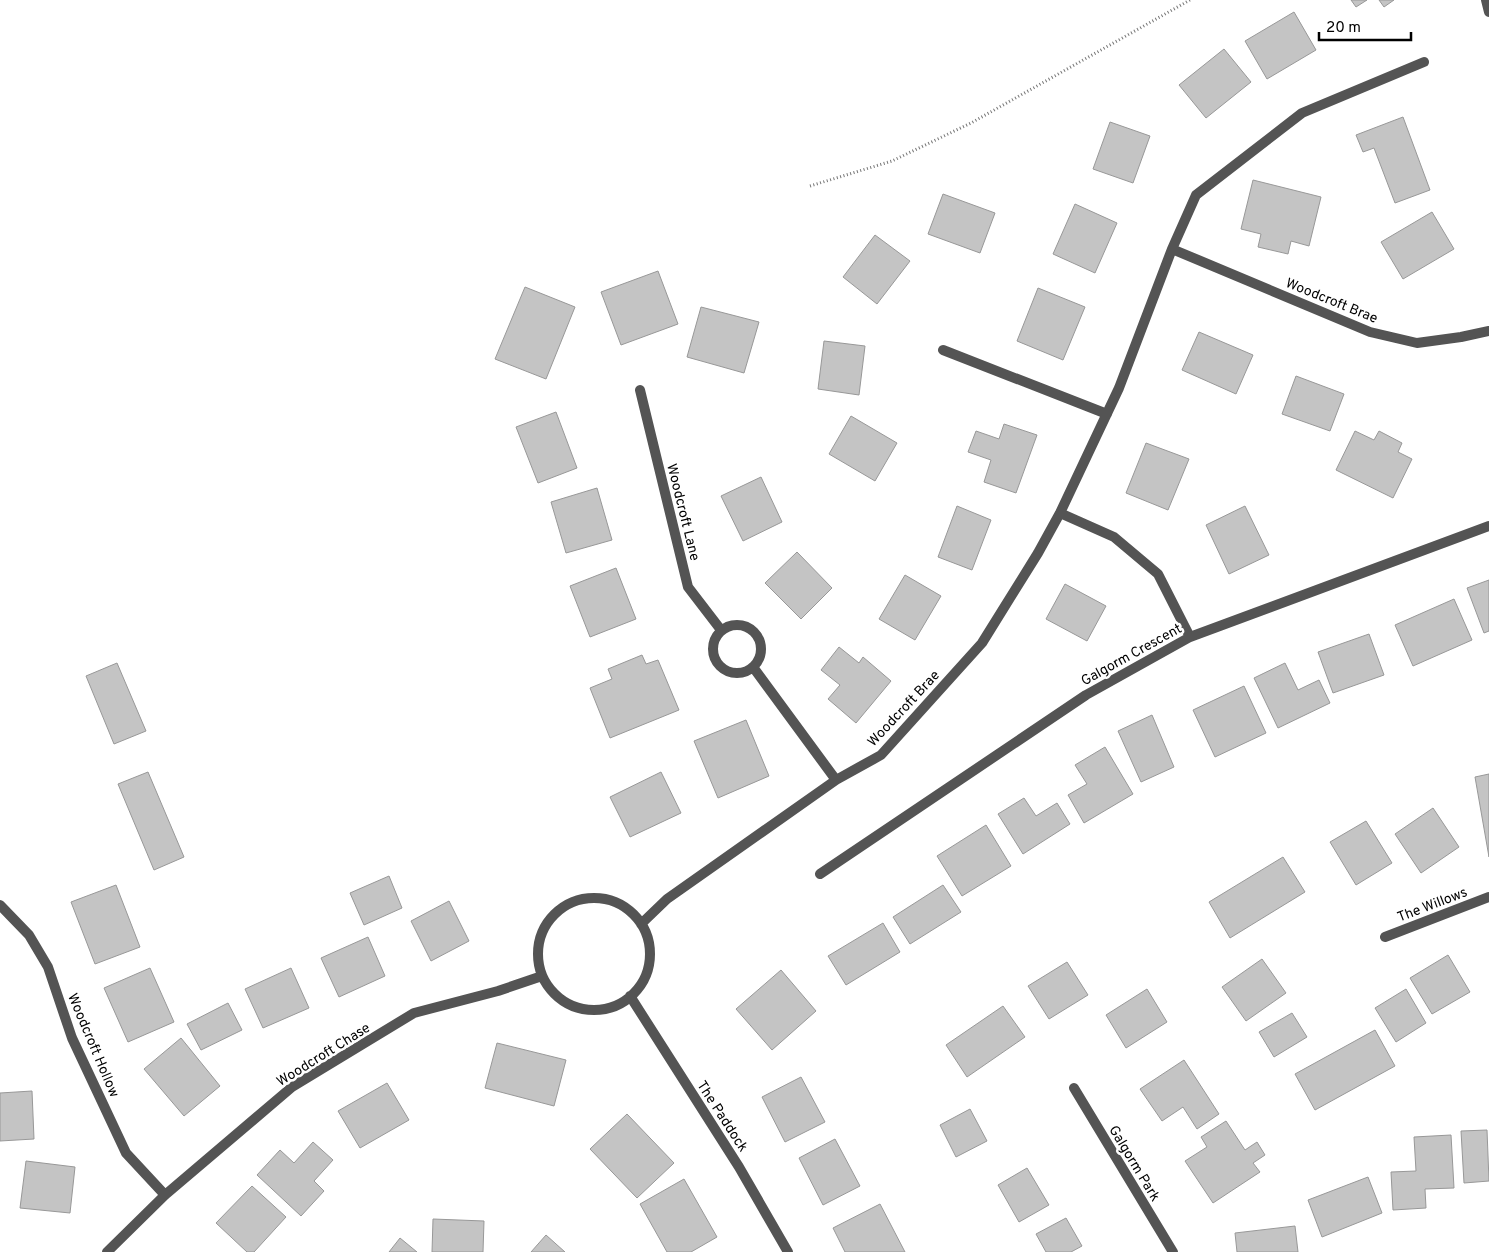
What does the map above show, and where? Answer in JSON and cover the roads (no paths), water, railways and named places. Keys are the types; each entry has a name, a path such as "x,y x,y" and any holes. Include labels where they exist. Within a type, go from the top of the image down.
{"street":[{"path":"1486,0 1489,12"},
{"name":"Woodcroft Brae","path":"641,924 667,899 836,780 881,755 982,643 1038,553 1060,513 1119,388 1172,249 1196,195 1302,113 1424,62"},
{"name":"Woodcroft Brae","path":"1172,249 1370,332 1417,343 1489,331"},
{"path":"943,350 1107,414"},
{"name":"Woodcroft Lane","path":"640,390 688,587 721,630"},
{"path":"1060,513 1114,537 1158,574 1190,636"},
{"name":"Galgorm Crescent","path":"820,874 1086,695 1190,636 1489,526"},
{"path":"737,625 745,626 752,630 760,644 761,653 753,667 747,671 732,673 718,665 712,651 716,636 721,630 728,626 737,625"},
{"path":"753,667 836,780"},
{"name":"The Willows","path":"1385,937 1489,897"},
{"path":"594,898 612,901 628,910 641,924 648,938 650,954 648,970 641,984 630,996 616,1006 598,1010 581,1008 565,1002 552,991 542,976 538,958 539,940 547,923 560,910 576,901 594,898"},
{"name":"Woodcroft Hollow","path":"0,905 30,935 48,967 72,1038 126,1153 165,1195"},
{"name":"Woodcroft Chase","path":"107,1252 165,1195 292,1087 414,1013 498,991 542,976"},
{"name":"The Paddock","path":"630,996 740,1167 788,1252"},
{"name":"Galgorm Park","path":"1074,1088 1173,1252"}]}
